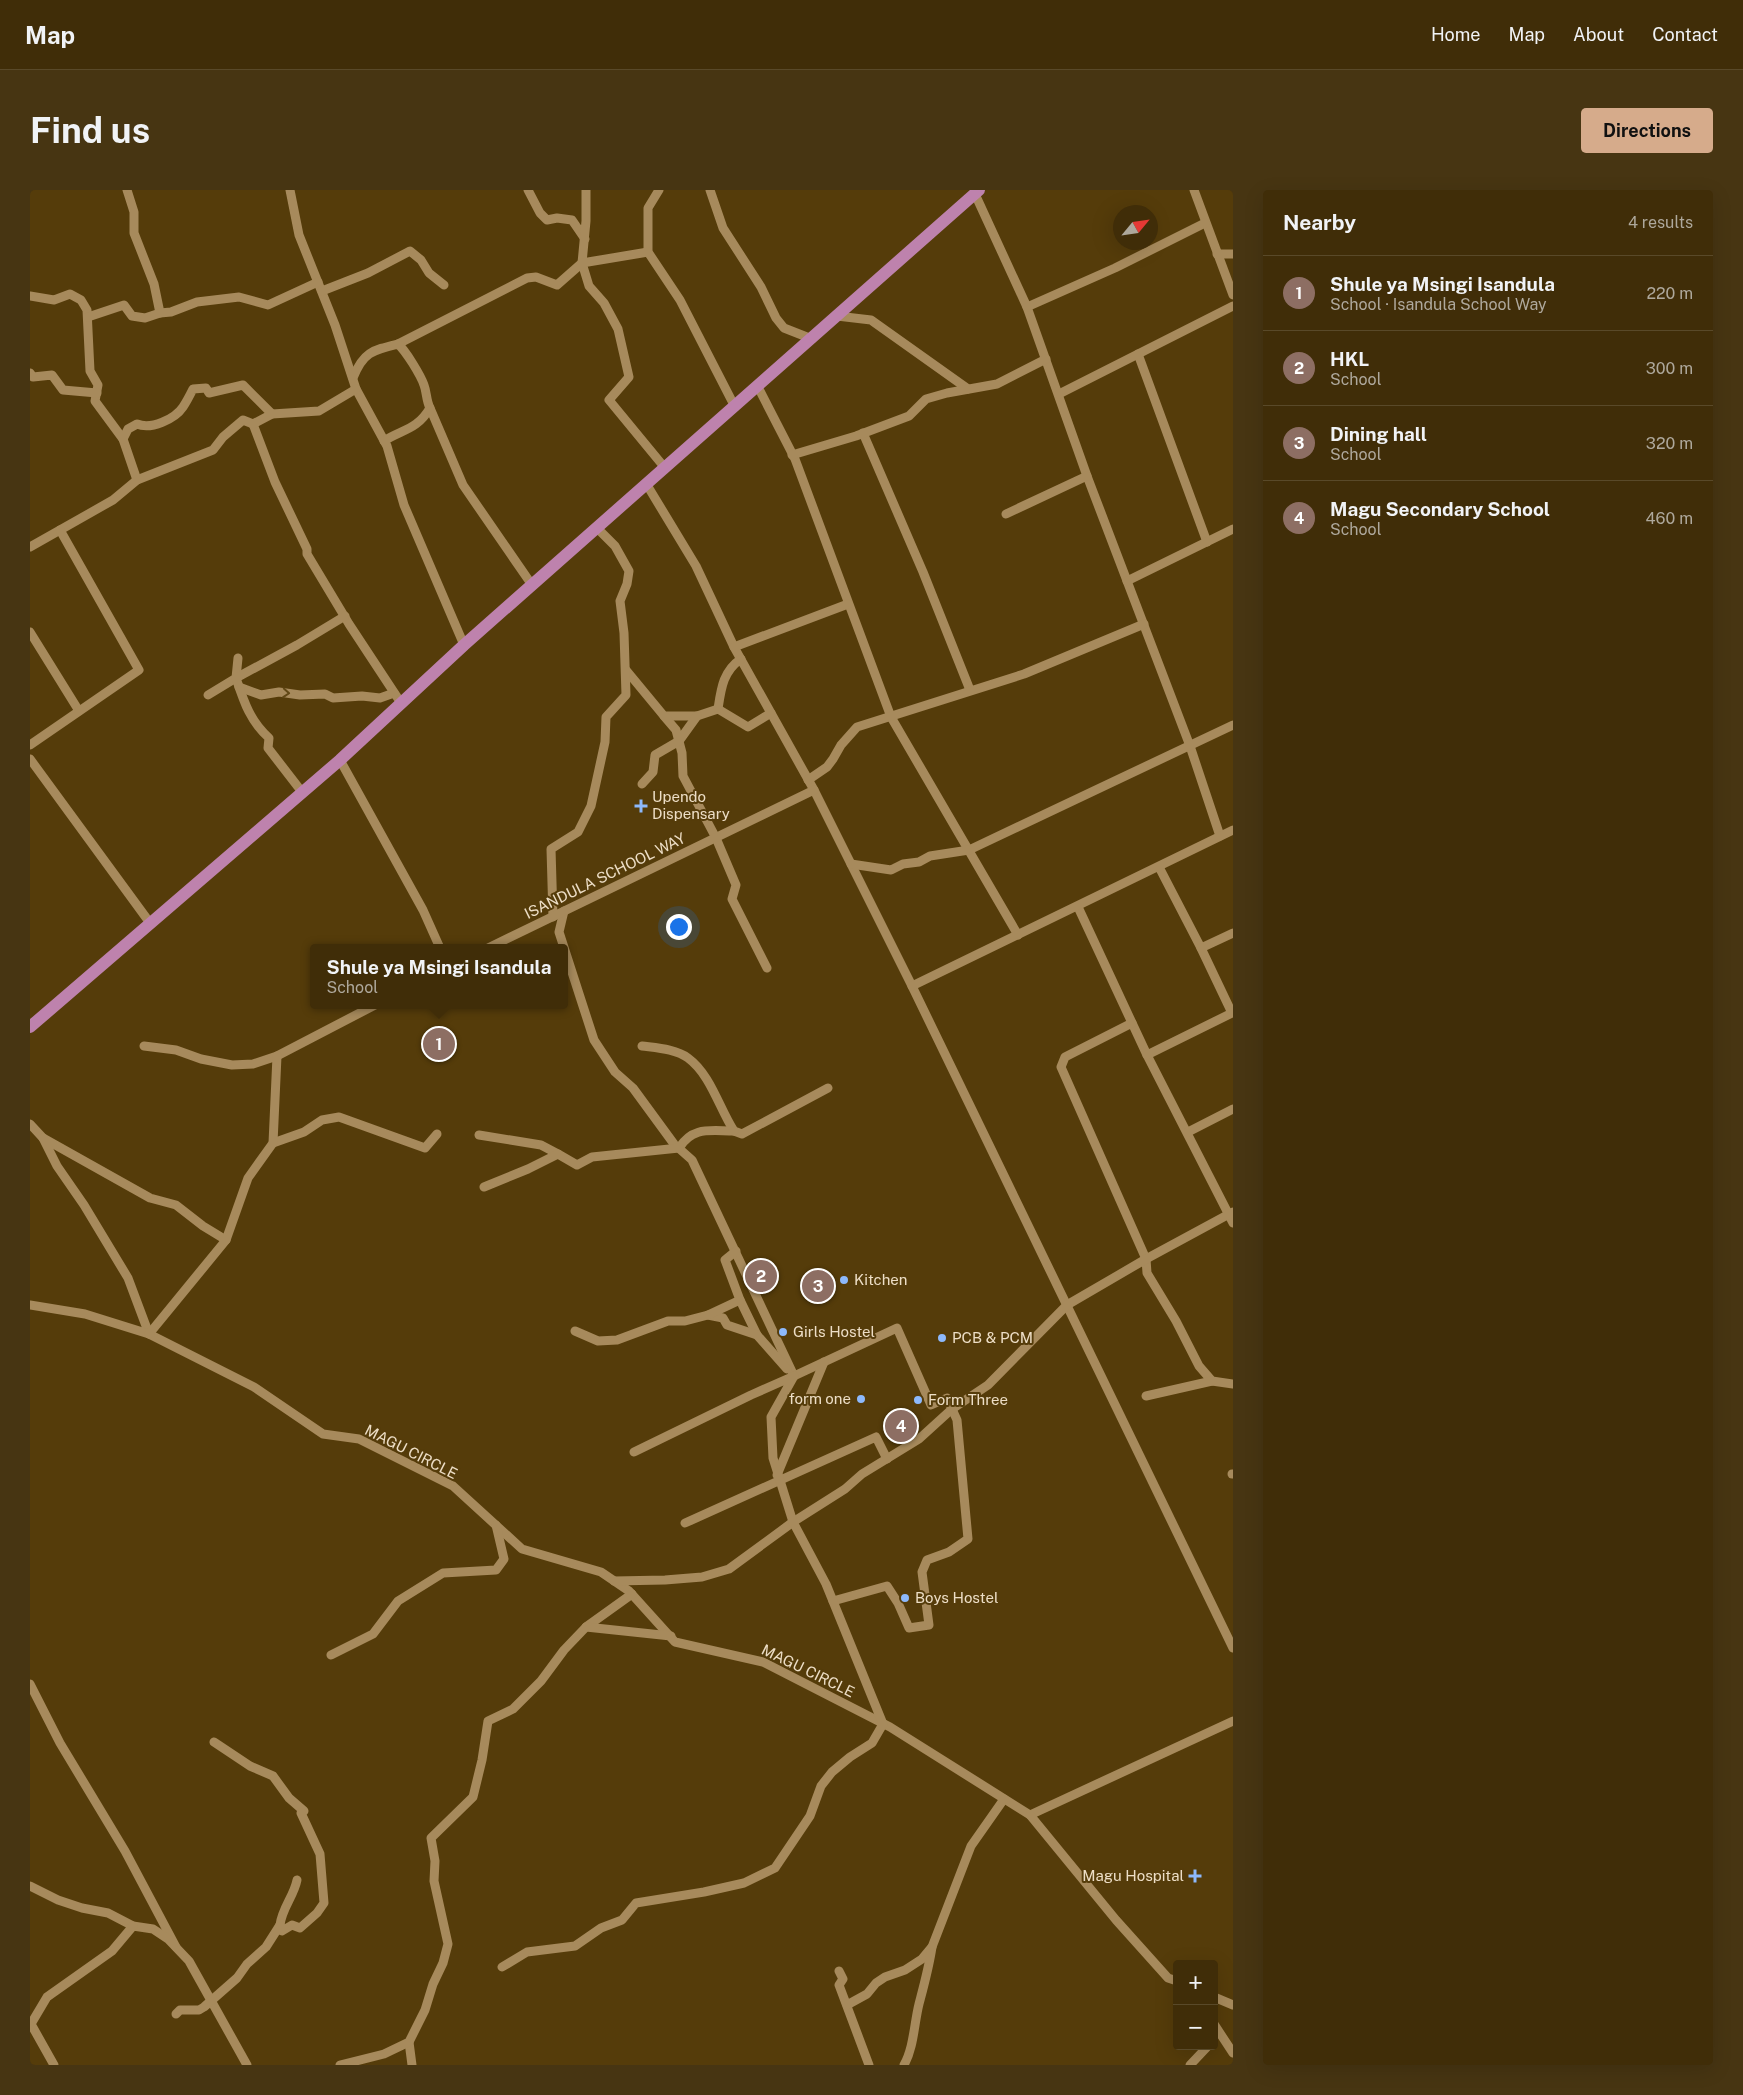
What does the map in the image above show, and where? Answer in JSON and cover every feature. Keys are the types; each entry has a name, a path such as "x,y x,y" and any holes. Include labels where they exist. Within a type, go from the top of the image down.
{"main road":[{"path":"30,1027 340,760 397,698 464,645 736,407 977,192"}],"street":[{"path":"127,190 134,212 134,233 154,284 160,313"},
{"path":"290,190 299,235 336,325 356,389 384,441 404,505 464,645"},
{"path":"528,190 540,213 547,220 557,218 572,220 584,239"},
{"path":"586,190 582,263 590,286 604,303 618,329 629,377 609,400 665,468"},
{"path":"659,190 648,208 648,252 680,300 736,407"},
{"path":"710,190 723,228 761,287 776,318 784,328 812,339"},
{"path":"1194,190 1233,294"},
{"path":"977,192 1027,307 1087,476 1190,746 1220,836"},
{"path":"1027,307 1115,268 1205,223"},
{"path":"88,317 124,305 132,316 145,318 171,312 197,302 239,297 268,305 368,273 410,251 421,260 429,273 444,285"},
{"path":"353,378 364,356 375,350 398,344 527,278 536,277 557,285 582,263 648,252"},
{"path":"1217,254 1233,254"},
{"path":"30,296 54,300 70,294 80,300 87,310 90,371 98,385 95,402 123,439 137,480"},
{"path":"1059,394 1233,306"},
{"path":"837,316 872,320 968,389"},
{"path":"398,344 407,352 424,385 425,399 463,485 532,585"},
{"path":"1138,354 1207,542"},
{"path":"792,455 864,433 909,416 926,399 997,384 1046,359"},
{"path":"30,373 33,377 52,375 63,390 97,392"},
{"path":"123,439 128,430 137,424 144,426 162,422 182,408 192,389 206,388 209,393 243,385 272,414"},
{"path":"758,387 792,455 891,717 1018,935"},
{"path":"253,424 272,414 319,411 356,389"},
{"path":"384,441 416,426 430,408"},
{"path":"30,546 114,500 137,480 213,450 243,420 253,424 275,482 307,549 307,554 397,698"},
{"path":"864,433 923,572 970,690"},
{"path":"1006,514 1087,476"},
{"path":"647,484 696,566 734,647 814,790 912,986 1233,1648"},
{"path":"553,917 551,849 578,832 591,806 605,742 606,717 626,695 626,669 620,600 628,584 629,571 615,546 597,528"},
{"path":"1127,581 1233,529"},
{"path":"30,745 139,670 60,530"},
{"path":"734,647 848,604"},
{"path":"208,695 291,649 345,616"},
{"path":"808,780 827,767 834,759 841,744 857,727 1024,674 1144,624"},
{"path":"30,632 79,711"},
{"path":"238,658 236,678 256,726 269,738 268,748 302,792"},
{"path":"718,709 722,683 732,664 741,659"},
{"path":"626,669 676,730 682,753 683,776 716,838 736,885 732,899 767,968"},
{"path":"239,687 261,695 279,692 300,695 324,694 333,698 362,696 397,698"},
{"path":"664,716 697,716 718,709 748,727 771,714"},
{"path":"642,784 653,772 655,755 679,741 697,716"},
{"path":"851,864 891,870 903,864 919,862 930,856 969,850 1233,725"},
{"path":"30,759 150,923"},
{"path":"340,760 424,910 438,944"},
{"name":"ISANDULA SCHOOL WAY","path":"496,944 814,790"},
{"path":"912,986 1233,830"},
{"path":"1147,1055 1233,1013 1159,867"},
{"path":"1078,906 1147,1055 1230,1213 1233,1223"},
{"path":"563,944 559,932 564,911"},
{"path":"1201,948 1233,933"},
{"path":"568,960 594,1040 615,1072 633,1088 679,1148 692,1160 794,1376"},
{"path":"144,1046 176,1050 201,1059 232,1065 253,1064 277,1056 367,1009"},
{"path":"1132,1023 1065,1058 1060,1066 1146,1258 1147,1273 1176,1321 1199,1366 1212,1381"},
{"path":"642,1046 665,1049 687,1057 702,1072 734,1131"},
{"path":"149,1334 226,1240 248,1178 273,1143 277,1056"},
{"path":"679,1148 685,1138 699,1131 734,1131 742,1134 752,1130 828,1088"},
{"path":"1188,1132 1233,1109"},
{"path":"273,1143 304,1132 322,1120 339,1117 425,1148 437,1134"},
{"path":"30,1124 43,1138 57,1166 84,1205 128,1278 149,1334"},
{"path":"479,1135 541,1145 577,1165 592,1157 679,1148"},
{"path":"43,1138 150,1198 176,1205 203,1226 226,1240"},
{"path":"484,1187 558,1154"},
{"path":"614,1581 702,1577 729,1569 793,1522 845,1489 862,1474 920,1440 952,1409 988,1385 1067,1305 1146,1258 1230,1213"},
{"path":"736,1251 725,1260 740,1300 757,1335 794,1376"},
{"path":"575,1330 598,1341 617,1340 668,1321 686,1321 708,1315 740,1300"},
{"name":"MAGU CIRCLE","path":"30,1305 85,1314 149,1334 254,1387 323,1434 359,1439 453,1486 522,1549 601,1572 632,1594 675,1642 764,1662 890,1727 1030,1815 1116,1920 1172,1980"},
{"path":"708,1315 723,1318 727,1325 757,1335"},
{"path":"634,1452 751,1395 897,1328 931,1404 946,1398 957,1420 968,1539 949,1552 927,1560 922,1572 929,1625 909,1628 898,1602 887,1586 833,1601"},
{"path":"778,1478 824,1362"},
{"path":"502,1967 527,1952 574,1946 601,1928 622,1920 636,1903 744,1882 775,1868 810,1816 821,1786 826,1779 850,1757 872,1743 883,1724 826,1584 793,1522 772,1458 771,1417 794,1376"},
{"path":"1146,1396 1212,1381 1233,1384"},
{"path":"685,1523 778,1478 876,1437 886,1459"},
{"path":"331,1655 372,1634 398,1601 442,1573 496,1570 504,1559 496,1525"},
{"path":"412,2065 409,2042 425,2010 448,1944 434,1881 436,1861 431,1838 473,1797 482,1760 488,1721 513,1709 541,1680 564,1650 586,1627 632,1594"},
{"path":"586,1627 671,1636"},
{"path":"30,1684 58,1738 125,1851 176,1947"},
{"path":"1030,1815 1233,1721"},
{"path":"214,1742 250,1766 273,1776 302,1812 320,1854 324,1902 317,1913 300,1928 292,1925 282,1931 280,1924"},
{"path":"904,2065 908,2057 915,2028 918,2005 929,1966 932,1947 971,1846 1004,1799"},
{"path":"176,2014 180,2010 199,2010 237,1978 247,1964 266,1948 280,1924 282,1913 295,1891 297,1880"},
{"path":"30,1886 58,1900 82,1908 108,1913 133,1926 153,1929 176,1947 189,1961 247,2065"},
{"path":"54,2065 31,2024 47,1997 112,1951 133,1926"},
{"path":"847,2005 868,1994 876,1983 885,1977 905,1970 922,1958 932,1947"},
{"path":"839,1971 843,1979 839,1985 870,2065"},
{"path":"1218,1999 1233,2005"},
{"path":"1218,2038 1233,2053"},
{"path":"340,2065 384,2054 409,2042"},
{"path":"1190,2065 1204,2050"}],"place":[{"name":"Upendo Dispensary","path":"641,806"},
{"name":"Shule ya Msingi Isandula","path":"439,1044"},
{"name":"HKL","path":"761,1276"},
{"name":"Kitchen","path":"844,1280"},
{"name":"Dining hall","path":"818,1286"},
{"name":"Girls Hostel","path":"783,1332"},
{"name":"PCB & PCM","path":"942,1338"},
{"name":"form one","path":"861,1399"},
{"name":"Form Three","path":"918,1400"},
{"name":"Magu Secondary School","path":"901,1426"},
{"name":"Boys Hostel","path":"905,1598"},
{"name":"Magu Hospital","path":"1195,1876"}]}
